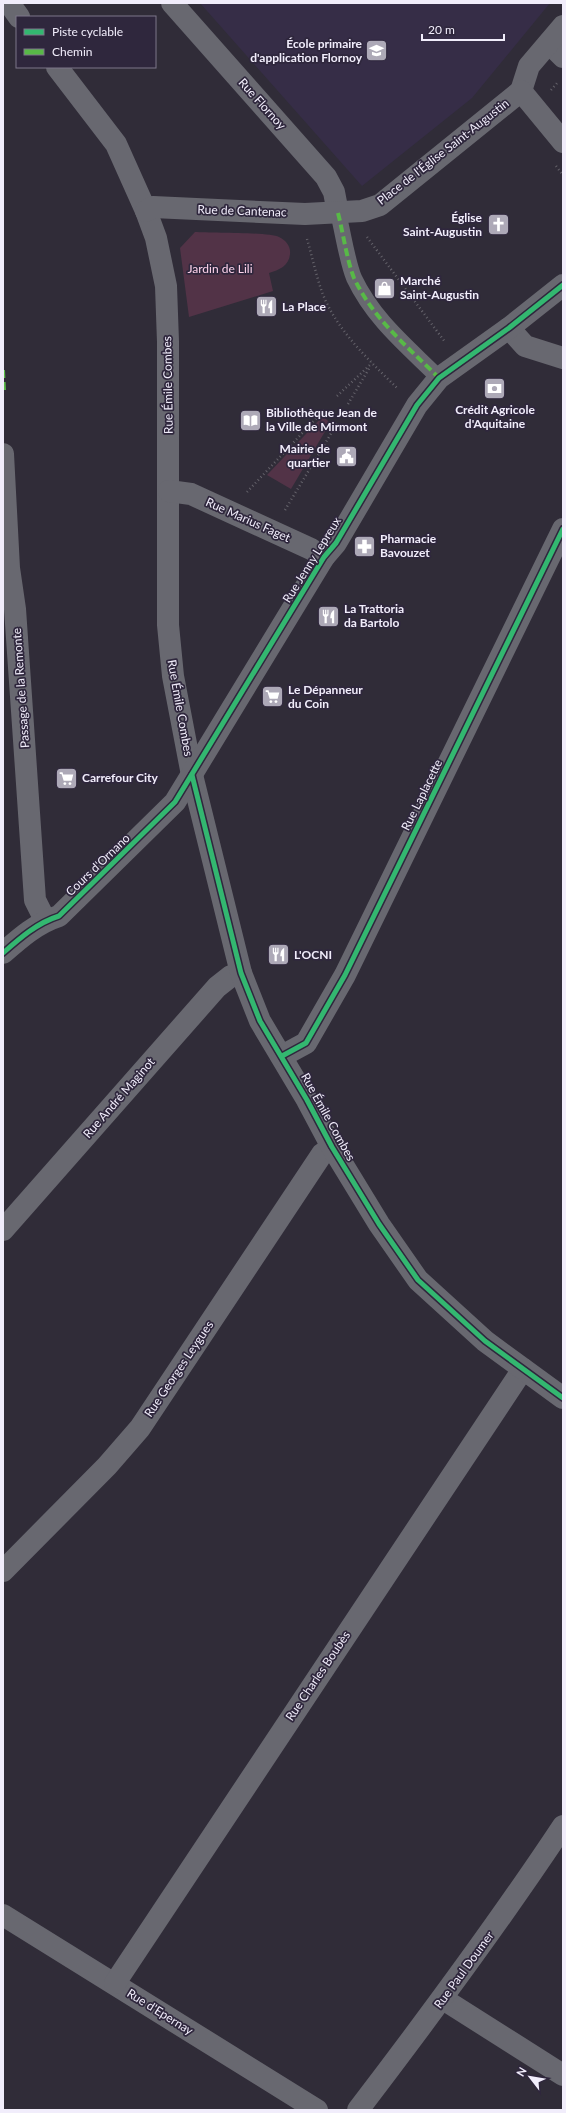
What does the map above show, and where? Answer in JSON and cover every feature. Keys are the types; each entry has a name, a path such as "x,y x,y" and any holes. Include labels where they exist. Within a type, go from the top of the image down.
{"street":[{"path":"9,3 19,16"},
{"name":"Rue Flornoy","path":"172,3 326,177 334,192 338,213"},
{"name":"Place de l'Église Saint-Augustin","path":"338,213 362,211 380,205 520,91 529,66 556,50 563,26"},
{"name":"Rue Émile Combes","path":"58,68 116,144 146,211 156,238 166,286 169,491 168,626 173,676 192,775 241,973 260,1021 282,1056 332,1147 379,1224 418,1280 480,1336 563,1398"},
{"name":"Place de l'Église Saint-Augustin","path":"520,91 563,142"},
{"name":"Rue de Cantenac","path":"146,211 153,207 305,214 338,213"},
{"path":"338,213 354,277 371,308 398,339 439,378 509,328 563,285"},
{"path":"509,328 525,346 563,358"},
{"name":"Rue Jenny Lepreux","path":"192,775 324,557 336,543 417,405 439,378"},
{"name":"Passage de la Remonte","path":"3,454 9,568 15,609 34,900 46,920"},
{"name":"Rue Marius Faget","path":"169,491 190,494 273,531 324,557"},
{"name":"Rue Laplacette","path":"282,1056 306,1043 345,975 563,529"},
{"name":"Cours d'Ornano","path":"3,954 19,938 46,920 59,916 159,819 175,802 192,775"},
{"name":"Rue André Maginot","path":"3,1230 216,988 231,976 241,973"},
{"name":"Rue Georges Leygues","path":"3,1571 107,1466 140,1428 322,1154 332,1147"},
{"name":"Rue Charles Boubès","path":"115,1984 523,1369"},
{"name":"Rue Paul Doumer","path":"358,2110 443,1999 505,1914 563,1826"},
{"name":"Rue d'Epernay","path":"3,1915 317,2110"},
{"path":"443,1999 563,2075"}],"path":[{"path":"337,396 372,363 348,404"},
{"path":"228,511 324,410"},
{"path":"273,531 338,422"}],"shaded area":[{"name":"École primaire d'application Flornoy","path":"200,3 550,3 472,98 362,186"}],"green space":[{"name":"Jardin de Lili","path":"195,232 264,234 273,235 284,240 288,244 290,254 288,262 283,267 269,273 273,291 189,317 180,248"},
{"path":"323,416 330,423 291,489 267,475"}],"marked path":[{"path":"338,213 347,255 354,278 362,293 381,320 439,378"},
{"path":"3,370 4,391"}],"cycle path":[{"path":"3,953 36,927 59,916 175,802 324,557 336,543 417,405 439,378 509,328 563,285"},
{"path":"282,1056 306,1043 345,975 563,529"},
{"path":"192,775 241,973 260,1021 307,1100 332,1147 379,1224 418,1280 485,1341 563,1398"}],"place":[{"name":"École primaire d'application Flornoy","path":"377,51"},
{"name":"Église Saint-Augustin","path":"498,225"},
{"name":"Marché Saint-Augustin","path":"384,288"},
{"name":"La Place","path":"267,307"},
{"name":"Crédit Agricole d'Aquitaine","path":"495,389"},
{"name":"Bibliothèque Jean de la Ville de Mirmont","path":"250,420"},
{"name":"Mairie de quartier","path":"346,456"},
{"name":"Pharmacie Bavouzet","path":"364,546"},
{"name":"La Trattoria da Bartolo","path":"328,616"},
{"name":"Le Dépanneur du Coin","path":"272,697"},
{"name":"Carrefour City","path":"66,778"},
{"name":"L'OCNI","path":"278,955"}]}
